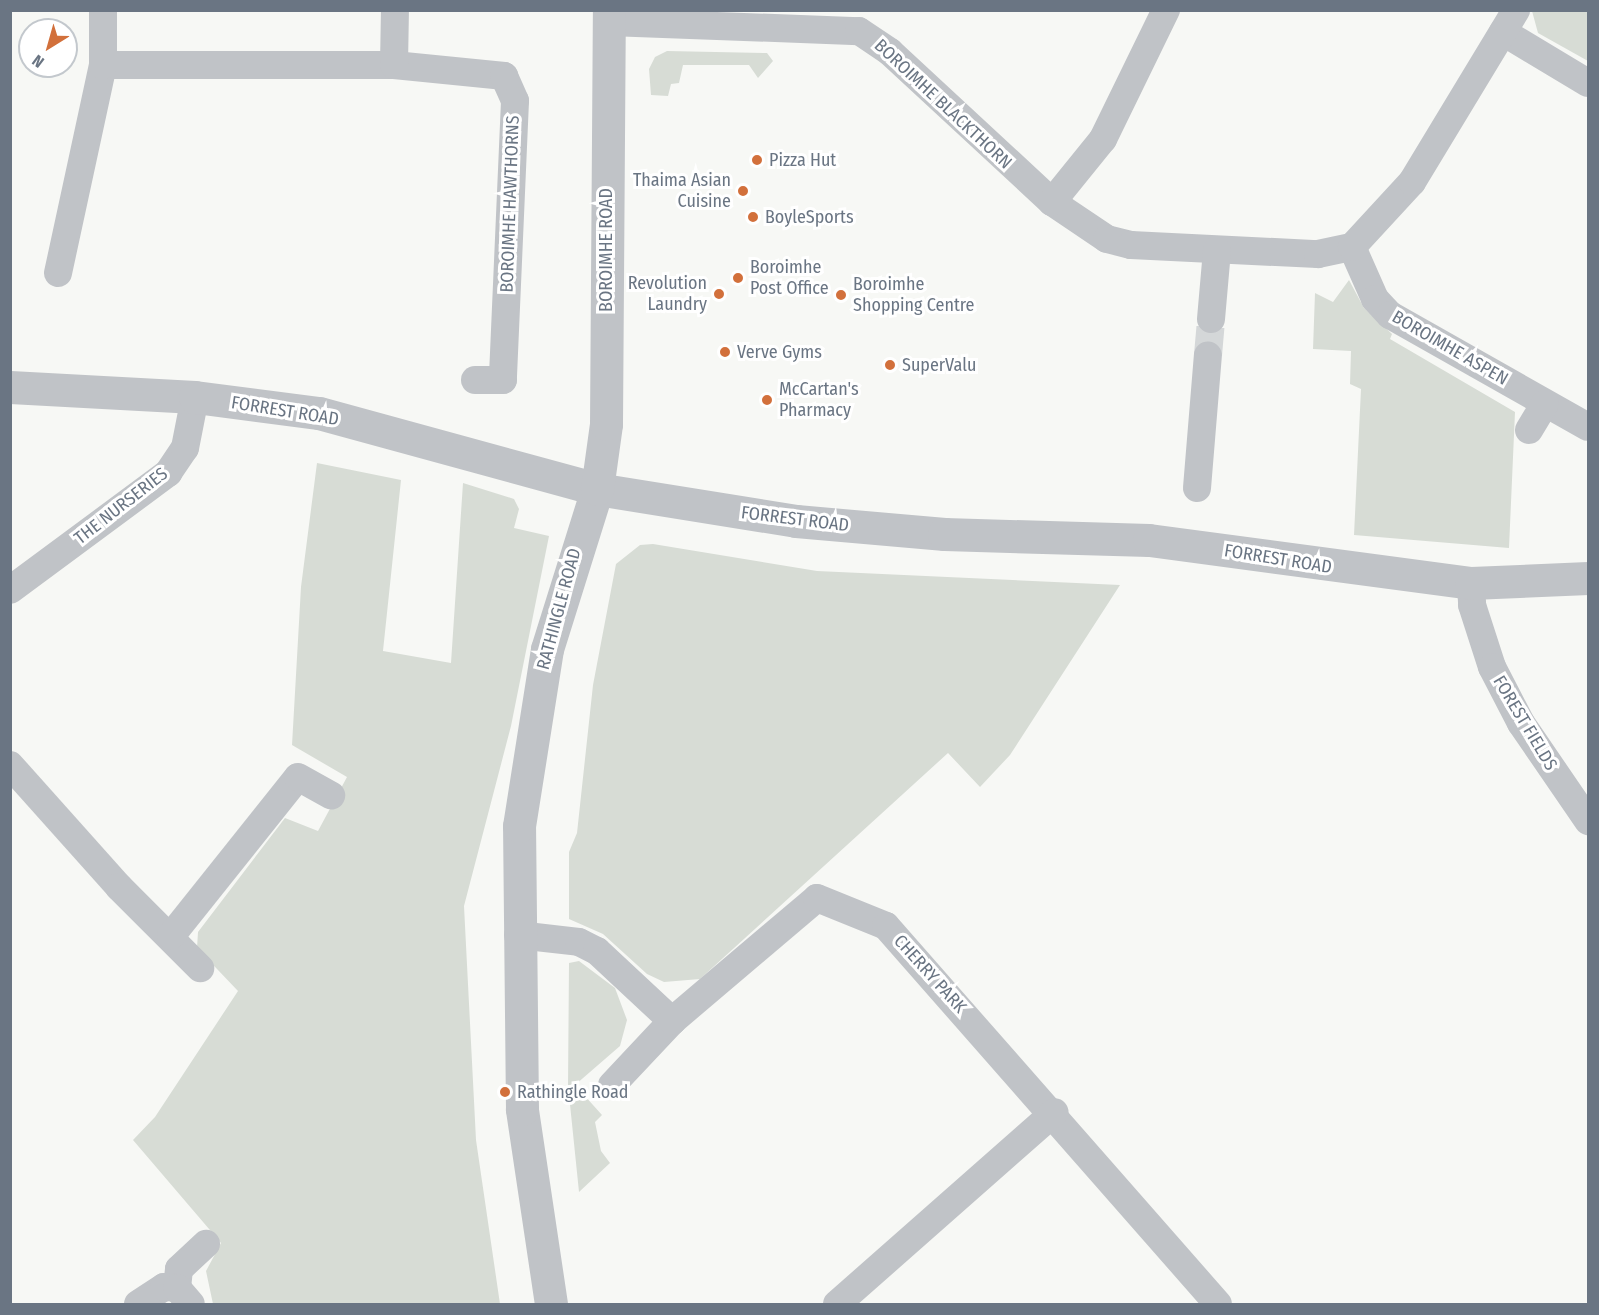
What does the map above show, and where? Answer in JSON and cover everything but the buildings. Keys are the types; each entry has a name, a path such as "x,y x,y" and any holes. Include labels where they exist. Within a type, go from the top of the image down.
{"street":[{"path":"58,273 103,65 104,10"},
{"path":"394,65 395,10"},
{"path":"1052,202 1103,139 1166,10"},
{"name":"BOROIMHE BLACKTHORN","path":"609,16 862,21 890,52 1052,202 1107,239 1217,250 1318,254 1352,247"},
{"name":"BOROIMHE ROAD","path":"597,489 606,424 609,16"},
{"path":"1352,247 1412,182 1510,21 1588,83"},
{"name":"BOROIMHE HAWTHORNS","path":"103,65 394,65 504,76 515,101 503,380 475,380"},
{"name":"BOROIMHE ASPEN","path":"1352,247 1375,299 1390,315 1588,427"},
{"path":"1211,319 1217,250"},
{"path":"1197,488 1208,355"},
{"name":"FORREST ROAD","path":"10,387 195,397 319,413 597,489 796,521 944,534 1149,540 1472,583 1588,578"},
{"name":"THE NURSERIES","path":"10,591 168,473 185,448 195,397"},
{"path":"1529,430 1545,403"},
{"name":"RATHINGLE ROAD","path":"551,1305 522,1109 518,935 519,826 532,722 557,601 597,489"},
{"name":"FOREST FIELDS","path":"1472,583 1473,611 1492,666 1521,723 1588,821"},
{"path":"10,765 119,887 171,936 200,968"},
{"path":"171,936 298,777 331,795"},
{"name":"CHERRY PARK","path":"612,1085 672,1022 817,898 886,926 1055,1112 1218,1305"},
{"path":"518,935 579,942 597,951 672,1022"},
{"path":"837,1305 1055,1112"},
{"path":"138,1305 151,1292 184,1296 179,1269 206,1244"}],"shaded area":[{"path":"1532,11 1588,11 1588,61 1538,33"},
{"path":"667,51 767,53 773,61 758,78 749,65 683,65 679,83 671,84 668,96 651,95 649,69 655,57"},
{"path":"1349,280 1364,308 1392,334 1390,339 1515,412 1509,548 1354,535 1361,389 1350,384 1351,351 1313,349 1315,293 1333,302"},
{"path":"317,463 401,480 383,651 451,663 463,483 514,499 519,509 514,528 549,536 511,726 464,906 476,1140 500,1304 213,1304 206,1271 221,1243 133,1140 155,1117 238,991 197,948 198,932 285,818 318,831 347,777 292,745 301,587"},
{"path":"653,544 817,571 1120,585 1010,755 980,787 948,753 700,979 664,982 647,974 603,934 569,919 569,852 577,833 593,685 616,564 640,545"},
{"path":"579,961 615,988 627,1020 620,1046 575,1085 602,1115 595,1122 601,1151 610,1163 579,1192 568,1085 569,963"}],"tunnel":[{"path":"1208,355 1211,319"}],"place":[{"name":"Pizza Hut","path":"757,160"},
{"name":"Thaima Asian Cuisine","path":"743,191"},
{"name":"BoyleSports","path":"753,217"},
{"name":"Boroimhe Post Office","path":"738,278"},
{"name":"Revolution Laundry","path":"719,294"},
{"name":"Boroimhe Shopping Centre","path":"841,295"},
{"name":"Verve Gyms","path":"725,352"},
{"name":"SuperValu","path":"890,365"},
{"name":"McCartan's Pharmacy","path":"767,400"},
{"name":"Rathingle Road","path":"505,1092"}]}
